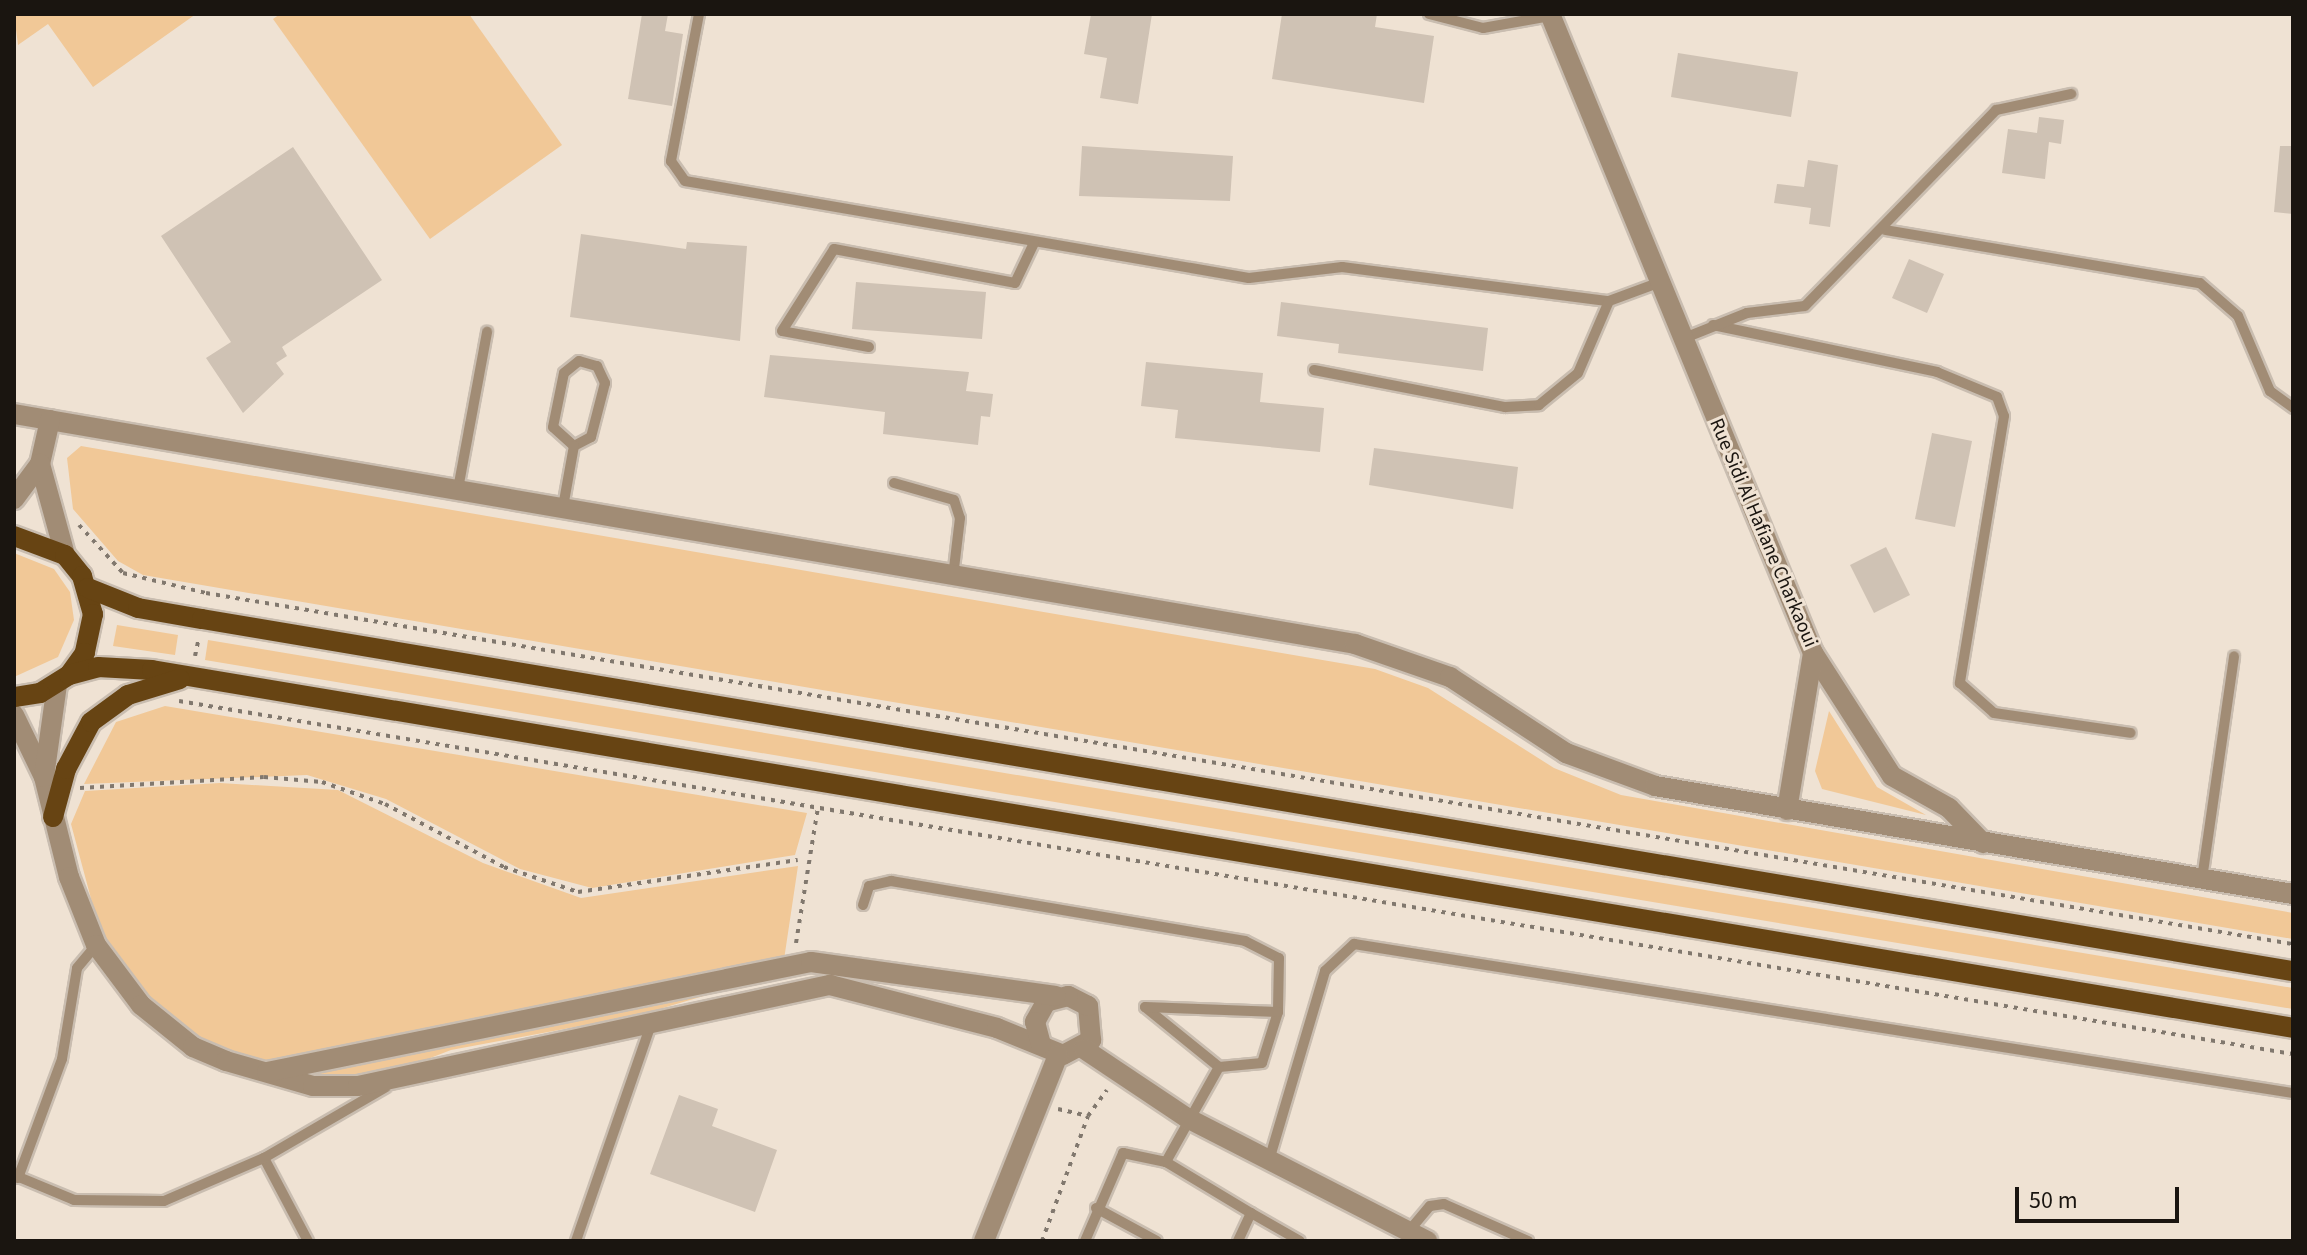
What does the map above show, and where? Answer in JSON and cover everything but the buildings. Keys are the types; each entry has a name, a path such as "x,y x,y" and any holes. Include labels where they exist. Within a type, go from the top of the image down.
{"main road":[{"path":"14,536 65,555 88,588 138,608 2293,971"},
{"path":"63,679 89,641 88,588"},
{"path":"14,697 63,679 125,667 2293,1028"},
{"path":"53,817 69,789 91,722 148,685 192,677"}],"street":[{"name":"Rue Sidi Al Hafiane Charkaoui","path":"1550,15 1813,653 1892,776 1949,808 1983,843"},
{"path":"14,414 1388,651 1450,677 1595,767 1655,786 2293,894"},
{"path":"14,499 40,464 50,420"},
{"path":"40,464 65,555"},
{"path":"1787,810 1813,653"},
{"path":"44,777 63,679"},
{"path":"14,715 44,777 53,817 96,945 167,1027 226,1061 313,1086 401,1078 830,985 1050,1050 1084,1049 1187,1118 1270,1157 1427,1241"},
{"path":"267,1072 646,1000 793,964 854,962 988,991 1079,999 1091,1011 1094,1034 1084,1049"},
{"path":"984,1241 1036,1105 1050,1050 1036,1016 1056,996"}],"lane":[{"path":"699,14 671,161 677,178 1034,243 1249,278 1342,267 1609,301 1658,283"},
{"path":"1429,14 1483,28 1550,15"},
{"path":"1682,339 1713,325 1805,306 1885,230 1996,110 2071,94"},
{"path":"1885,230 2200,283 2238,316 2270,391 2293,408"},
{"path":"869,347 782,331 834,249 1015,283 1034,243"},
{"path":"1314,370 1505,407 1539,405 1578,373 1609,301"},
{"path":"1713,325 1937,372 1997,397 2004,416 1960,683 1994,713 2131,733"},
{"path":"458,489 487,332"},
{"path":"589,361 605,383 591,437 574,446 556,437 554,417 564,373 589,361"},
{"path":"563,507 574,446"},
{"path":"894,483 954,500 960,518 953,577"},
{"path":"2202,879 2234,656"},
{"path":"863,905 869,886 891,881 1245,941 1279,958 1278,1012 1262,1063 1219,1067 1145,1007 1278,1012"},
{"path":"1270,1157 1325,971 1354,944 2293,1093"},
{"path":"96,945 77,968 62,1059 16,1176 74,1200 134,1205 192,1192 264,1158 401,1078"},
{"path":"576,1241 651,1024"},
{"path":"1166,1162 1187,1118 1219,1067"},
{"path":"1085,1241 1096,1208 1123,1153 1166,1162 1300,1241"},
{"path":"264,1158 308,1241"},
{"path":"1407,1233 1430,1206 1444,1204 1528,1241"},
{"path":"1096,1208 1157,1241"},
{"path":"1238,1241 1251,1213"}],"path":[{"path":"74,518 123,573 206,593 2293,944"},
{"path":"186,702 206,593"},
{"path":"168,699 2293,1054"},
{"path":"69,789 81,776"},
{"path":"69,789 264,777 322,782 385,804 504,867 578,892 798,860"},
{"path":"793,964 818,807"},
{"path":"1042,1241 1088,1116 1121,1075"},
{"path":"1036,1105 1088,1116"}],"shaded area":[{"path":"14,14 196,14 93,87 48,24 18,45"},
{"path":"280,14 469,14 562,145 430,239 273,19"},
{"path":"81,446 1375,669 1428,688 1554,768 1621,795 2293,913 2293,939 143,575 118,561 73,509 67,458"},
{"path":"14,553 54,569 70,592 74,620 58,657 14,677"},
{"path":"117,625 178,635 175,655 113,646"},
{"path":"208,640 2293,988 2293,1009 205,660"},
{"path":"165,706 807,813 795,855 592,888 520,869 386,799 307,775 84,784 116,722"},
{"path":"1829,711 1877,787 1926,815 1822,789 1815,771"},
{"path":"220,783 338,790 483,863 581,898 798,866 782,973 639,1015 451,1050 389,1074 321,1079 261,1069 172,1028 105,951 71,824 85,791"}]}
